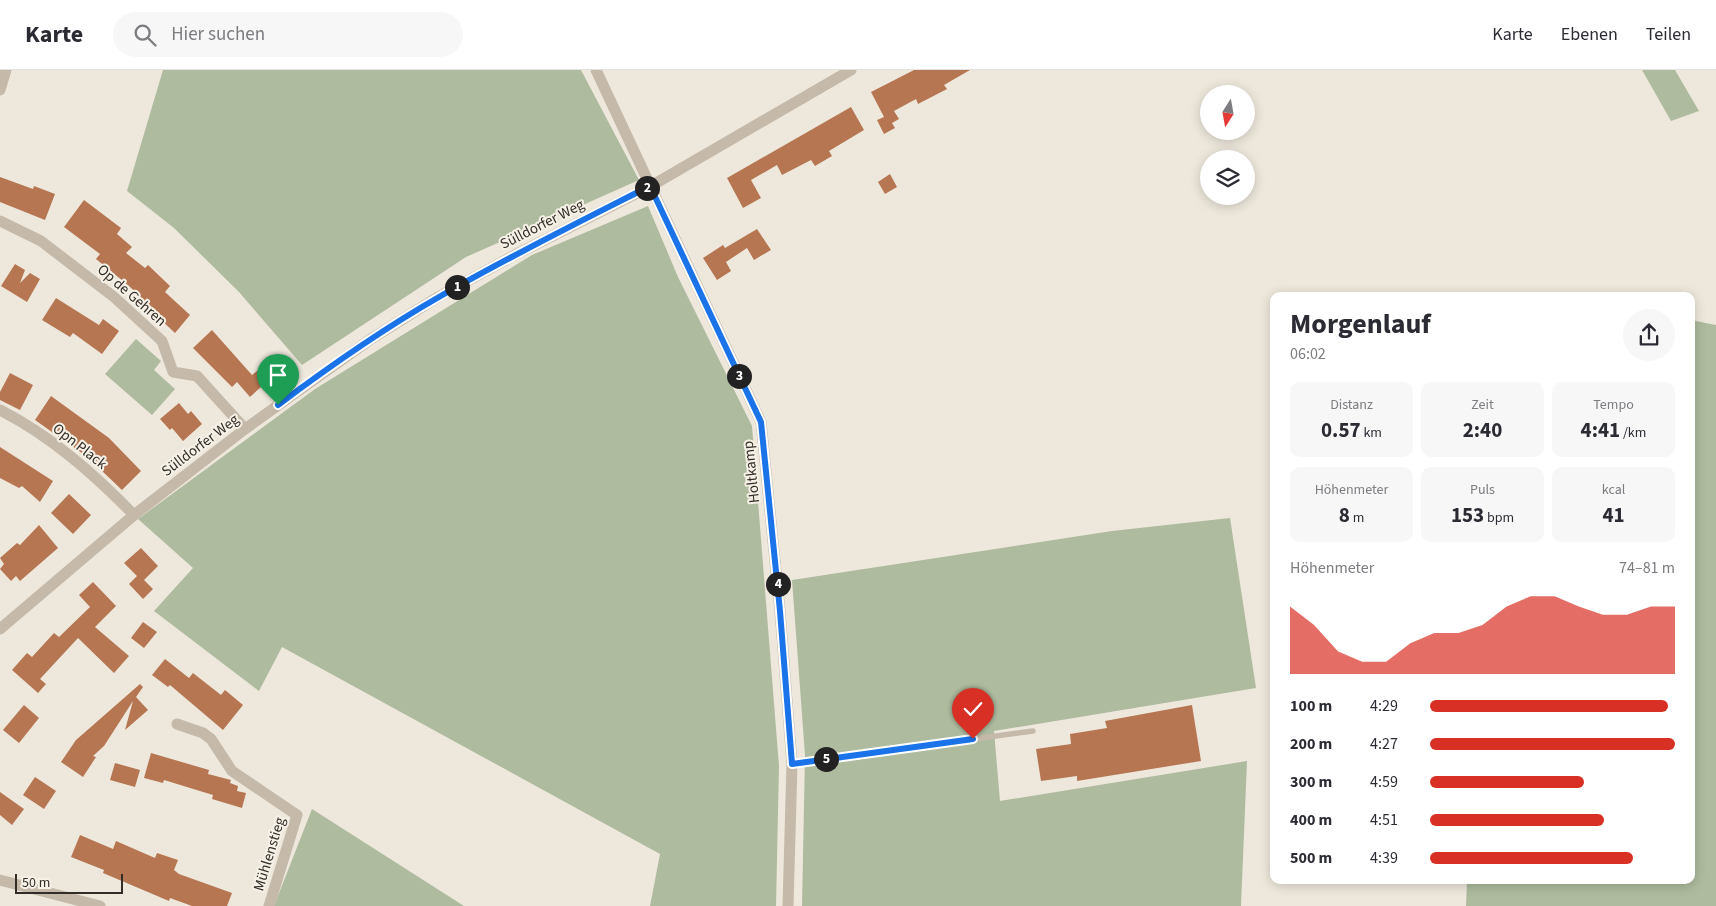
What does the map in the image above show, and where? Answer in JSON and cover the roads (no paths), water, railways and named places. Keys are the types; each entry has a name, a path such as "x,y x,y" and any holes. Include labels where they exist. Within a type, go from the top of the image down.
{"street":[{"path":"0,90 6,70"},
{"name":"Holtkamp","path":"596,70 761,422 780,611 792,764 788,906"},
{"name":"Sülldorfer Weg","path":"0,628 134,514 245,429 371,339 438,297 650,186 851,70"},
{"name":"Op de Gehren","path":"0,221 41,241 114,297 162,341 173,372 197,376 245,429"},
{"name":"Opn Plack","path":"0,410 24,422 92,473 134,514"},
{"name":"Mühlenstieg","path":"177,724 203,733 212,739 232,771 297,816 269,906"},
{"path":"0,880 100,906"},
{"path":"52,906 57,895"}],"lane":[{"path":"792,764 1033,731"}]}
